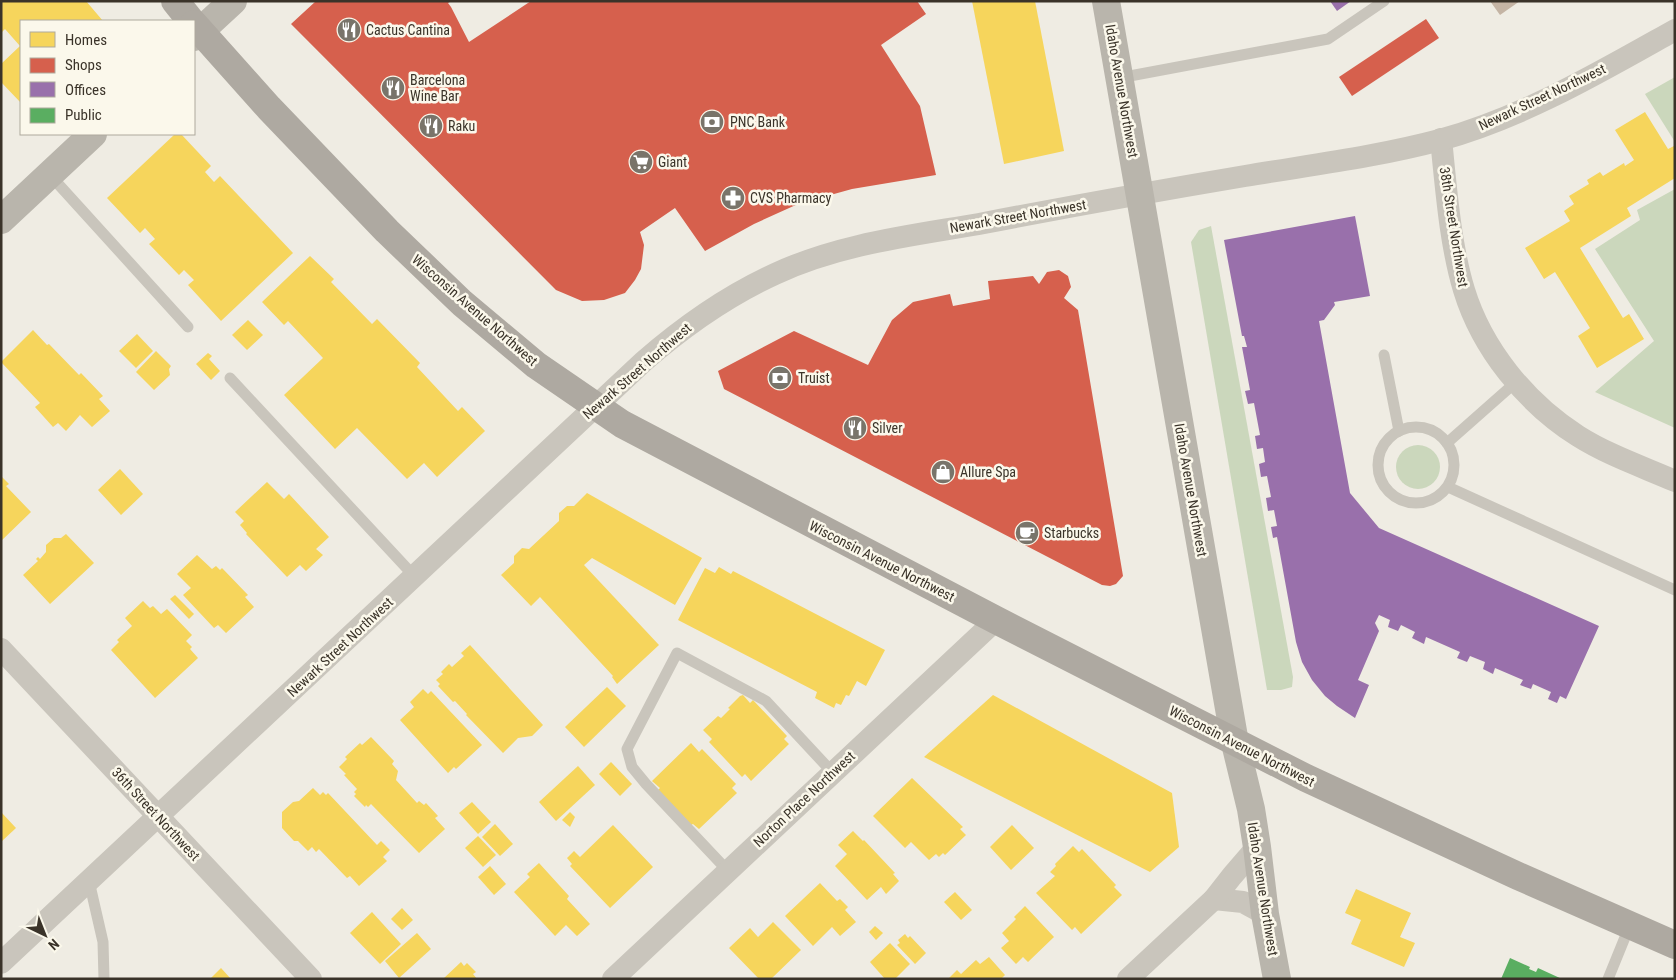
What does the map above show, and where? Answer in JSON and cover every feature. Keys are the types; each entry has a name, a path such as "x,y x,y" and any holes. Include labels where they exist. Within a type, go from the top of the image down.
{"main road":[{"name":"Wisconsin Avenue Northwest","path":"175,1 189,20"},
{"name":"Wisconsin Avenue Northwest","path":"195,28 380,224 450,292 536,365 638,434 1235,743 1315,782 1675,945"}],"street":[{"path":"195,28 233,1"},
{"name":"Idaho Avenue Northwest","path":"1106,1 1235,743 1251,809 1265,914 1277,979"},
{"name":"Newark Street Northwest","path":"1,963 667,341 706,313 763,280 804,262 860,246 1140,194 1366,156 1441,139 1498,121 1563,91 1675,30"},
{"path":"1,220 92,135"},
{"name":"38th Street Northwest","path":"1441,139 1454,246 1464,289 1480,329 1495,355 1516,382 1542,409 1578,436 1595,446 1675,481"},
{"name":"Norton Place Northwest","path":"613,979 996,620"},
{"name":"36th Street Northwest","path":"1,649 311,979"},
{"path":"1128,979 1214,899 1257,847"},
{"path":"1214,899 1243,902 1265,914"}],"lane":[{"path":"1119,78 1328,38 1384,1"},
{"path":"50,175 188,327"},
{"path":"1384,355 1399,431"},
{"path":"230,378 415,577"},
{"path":"1447,443 1516,382"},
{"path":"1410,428 1431,430 1447,443 1454,465 1448,487 1439,496 1427,502 1414,503 1402,501 1383,485 1378,461 1382,449 1389,438 1399,431 1410,428"},
{"path":"1448,487 1675,590"},
{"path":"728,871 632,767 628,749 677,653 766,701 832,773"},
{"path":"89,881 103,942 104,979"},
{"path":"1608,979 1630,925"}],"green space":[{"path":"1675,77 1675,142 1645,94"},
{"path":"1675,189 1675,428 1595,392 1654,341 1595,249 1640,220 1637,210"},
{"path":"1211,226 1293,677 1292,687 1281,690 1267,690 1191,242 1199,230"},
{"path":"1418,445 1430,449 1436,455 1440,467 1436,479 1430,485 1418,489 1406,485 1400,479 1396,467 1400,455 1406,449"}],"building: Homes":[{"path":"1,1 86,1 102,20 20,20 20,46 5,29 1,33"},
{"path":"972,1 1035,1 1064,151 1004,164"},
{"path":"20,46 20,102 1,82 1,64"},
{"path":"1645,112 1668,149 1674,146 1675,148 1675,178 1627,208 1631,216 1580,248 1623,318 1629,314 1644,339 1597,368 1578,336 1590,328 1555,272 1544,279 1525,248 1570,221 1564,211 1574,204 1569,196 1589,184 1587,180 1600,172 1603,176 1624,163 1625,166 1634,160 1615,130"},
{"path":"174,135 182,135 211,166 205,172 214,182 220,176 293,253 221,321 188,285 194,280 184,270 179,275 149,244 155,239 145,228 140,233 107,198"},
{"path":"310,256 334,279 331,282 372,324 377,319 420,363 417,367 458,411 462,407 485,431 437,477 424,463 407,479 357,428 335,449 284,395 323,358 288,321 284,325 262,302"},
{"path":"248,320 263,335 247,350 232,335"},
{"path":"33,330 79,375 81,373 103,396 99,399 110,411 92,427 80,415 66,431 58,423 53,427 35,407 40,403 1,362"},
{"path":"137,334 153,351 136,368 119,351"},
{"path":"156,351 171,366 169,369 170,375 154,390 136,372"},
{"path":"208,353 212,356 209,359 220,371 211,380 196,364"},
{"path":"120,469 143,494 121,515 98,490"},
{"path":"1,476 9,484 6,486 31,512 1,541"},
{"path":"267,482 284,499 289,494 329,537 316,549 323,555 306,571 300,565 287,577 246,534 240,525 244,521 235,512"},
{"path":"587,493 702,558 675,605 592,558 584,565 659,645 617,684 613,676 540,597 531,606 501,575 514,563 514,556 522,548 529,549 559,521 559,513 567,506 574,506"},
{"path":"66,534 94,563 50,604 23,575 38,561 36,559 38,557 40,559 46,552 46,545 54,538 61,538"},
{"path":"197,555 212,569 216,566 220,570 222,568 248,595 245,597 254,607 226,633 218,625 214,628 183,595 191,588 177,574"},
{"path":"719,567 731,574 733,571 885,650 866,686 857,681 849,696 846,695 841,705 836,703 834,708 815,698 817,692 678,620 705,568 715,573"},
{"path":"175,595 194,614 189,619 170,599"},
{"path":"143,601 150,608 153,606 161,614 167,609 192,635 186,641 198,658 155,698 111,650 119,642 117,640 132,626 125,618"},
{"path":"470,645 543,725 532,736 518,738 503,753 455,701 453,702 438,686 440,684 436,680 443,674 441,672 449,664 452,667 464,656 461,653"},
{"path":"607,687 626,706 584,747 565,727"},
{"path":"423,689 428,694 431,691 482,745 456,769 454,767 448,773 400,720 414,707 410,702"},
{"path":"743,695 750,703 753,700 787,736 784,739 789,744 751,781 745,774 742,777 709,742 712,739 703,730 718,716 721,718 730,709 728,708"},
{"path":"993,695 1172,793 1179,847 1150,872 924,757"},
{"path":"371,737 394,761 392,764 398,771 396,780 417,803 419,801 424,805 426,803 438,816 435,818 445,829 419,853 371,804 365,807 354,796 356,794 354,792 357,789 339,767 347,759 345,757 360,743 362,745"},
{"path":"691,743 699,752 702,749 736,784 732,788 737,793 699,829 693,824 691,825 652,781"},
{"path":"611,762 632,784 620,796 599,774"},
{"path":"578,766 595,785 556,821 539,802"},
{"path":"912,778 963,827 960,829 966,835 945,855 943,853 939,857 936,854 929,860 911,842 905,848 873,816"},
{"path":"313,788 320,795 323,792 326,795 328,793 377,845 381,841 390,850 383,857 387,861 359,886 350,876 347,878 319,849 316,852 312,847 308,851 298,841 294,841 282,828 282,812 293,802 299,801"},
{"path":"472,802 491,822 478,834 459,813"},
{"path":"1,812 16,828 1,842"},
{"path":"570,812 575,817 570,827 562,820"},
{"path":"495,824 513,844 500,856 482,837"},
{"path":"613,825 653,867 610,908 570,866 572,864 567,858 574,851 580,857"},
{"path":"1012,825 1034,848 1011,870 990,847"},
{"path":"853,831 895,873 893,874 899,881 886,894 881,887 867,900 835,866 847,854 838,845"},
{"path":"478,836 496,855 483,867 465,848"},
{"path":"1073,846 1079,852 1082,849 1116,885 1114,887 1122,895 1081,934 1075,927 1072,930 1036,893 1055,876 1050,872 1056,866 1055,864"},
{"path":"539,863 569,896 567,899 590,924 577,936 566,925 555,936 514,892 530,877 527,874"},
{"path":"490,866 506,884 494,895 478,877"},
{"path":"820,883 837,901 840,899 848,907 845,910 856,922 840,936 832,927 813,946 785,916"},
{"path":"1356,889 1411,913 1400,937 1415,943 1404,967 1351,944 1361,920 1345,913"},
{"path":"955,892 972,910 961,920 944,902"},
{"path":"1025,906 1054,937 1028,962 1023,957 1016,964 1001,948 1009,941 1002,933 1016,919 1014,917"},
{"path":"402,908 413,920 402,930 391,919"},
{"path":"372,912 401,944 380,964 350,933"},
{"path":"773,922 801,950 771,979 759,979 729,948 750,928 758,937"},
{"path":"875,926 883,933 876,940 869,932"},
{"path":"417,933 431,949 399,978 385,961"},
{"path":"905,934 908,938 910,936 926,953 915,964 897,945 900,943 898,940"},
{"path":"890,943 910,964 895,979 885,979 870,962"},
{"path":"989,957 1005,975 1001,979 948,979 957,970 961,974 976,960 980,964"},
{"path":"461,962 464,966 467,963 476,972 473,974 477,979 443,979"},
{"path":"221,968 231,979 210,979"}],"building: Shops":[{"path":"316,1 451,1 448,3 469,42 531,1 917,1 926,14 881,45 920,106 936,175 852,189 798,204 754,224 705,251 675,208 640,232 644,245 641,269 625,293 604,300 582,301 556,290 291,24"},
{"path":"1426,19 1439,38 1352,96 1339,77"},
{"path":"1059,270 1068,276 1071,287 1064,298 1078,310 1123,576 1116,584 1110,586 1102,585 724,389 718,371 794,331 868,365 892,320 913,302 950,294 953,306 990,299 988,281 1033,276 1039,284 1047,272"}],"building: Offices":[{"path":"1330,1 1351,1 1337,11"},
{"path":"1355,216 1370,296 1334,302 1335,305 1324,320 1319,321 1350,493 1379,528 1599,626 1566,699 1560,696 1557,703 1548,699 1551,692 1533,684 1531,689 1520,685 1523,680 1495,668 1493,674 1483,669 1485,662 1470,656 1467,662 1457,658 1460,652 1426,637 1424,644 1412,638 1415,632 1401,625 1398,631 1388,627 1390,620 1379,615 1375,623 1379,631 1358,680 1369,685 1355,718 1325,696 1312,680 1302,662 1296,642 1277,537 1273,538 1271,527 1277,526 1274,510 1268,511 1266,498 1271,497 1267,476 1261,477 1259,464 1265,462 1263,448 1257,449 1255,436 1260,435 1254,403 1248,404 1245,391 1250,390 1242,347 1247,347 1244,336 1242,336 1224,240"}],"building: Public":[{"path":"1510,958 1530,967 1529,969 1536,972 1538,968 1562,979 1501,979"}],"building: Other":[{"path":"1490,1 1520,1 1500,15"}],"place":[{"name":"Cactus Cantina","path":"349,30"},
{"name":"Barcelona Wine Bar","path":"393,88"},
{"name":"PNC Bank","path":"712,122"},
{"name":"Raku","path":"431,126"},
{"name":"Giant","path":"641,162"},
{"name":"CVS Pharmacy","path":"733,198"},
{"name":"Truist","path":"780,378"},
{"name":"Silver","path":"855,428"},
{"name":"Allure Spa","path":"943,472"},
{"name":"Starbucks","path":"1027,533"}]}
